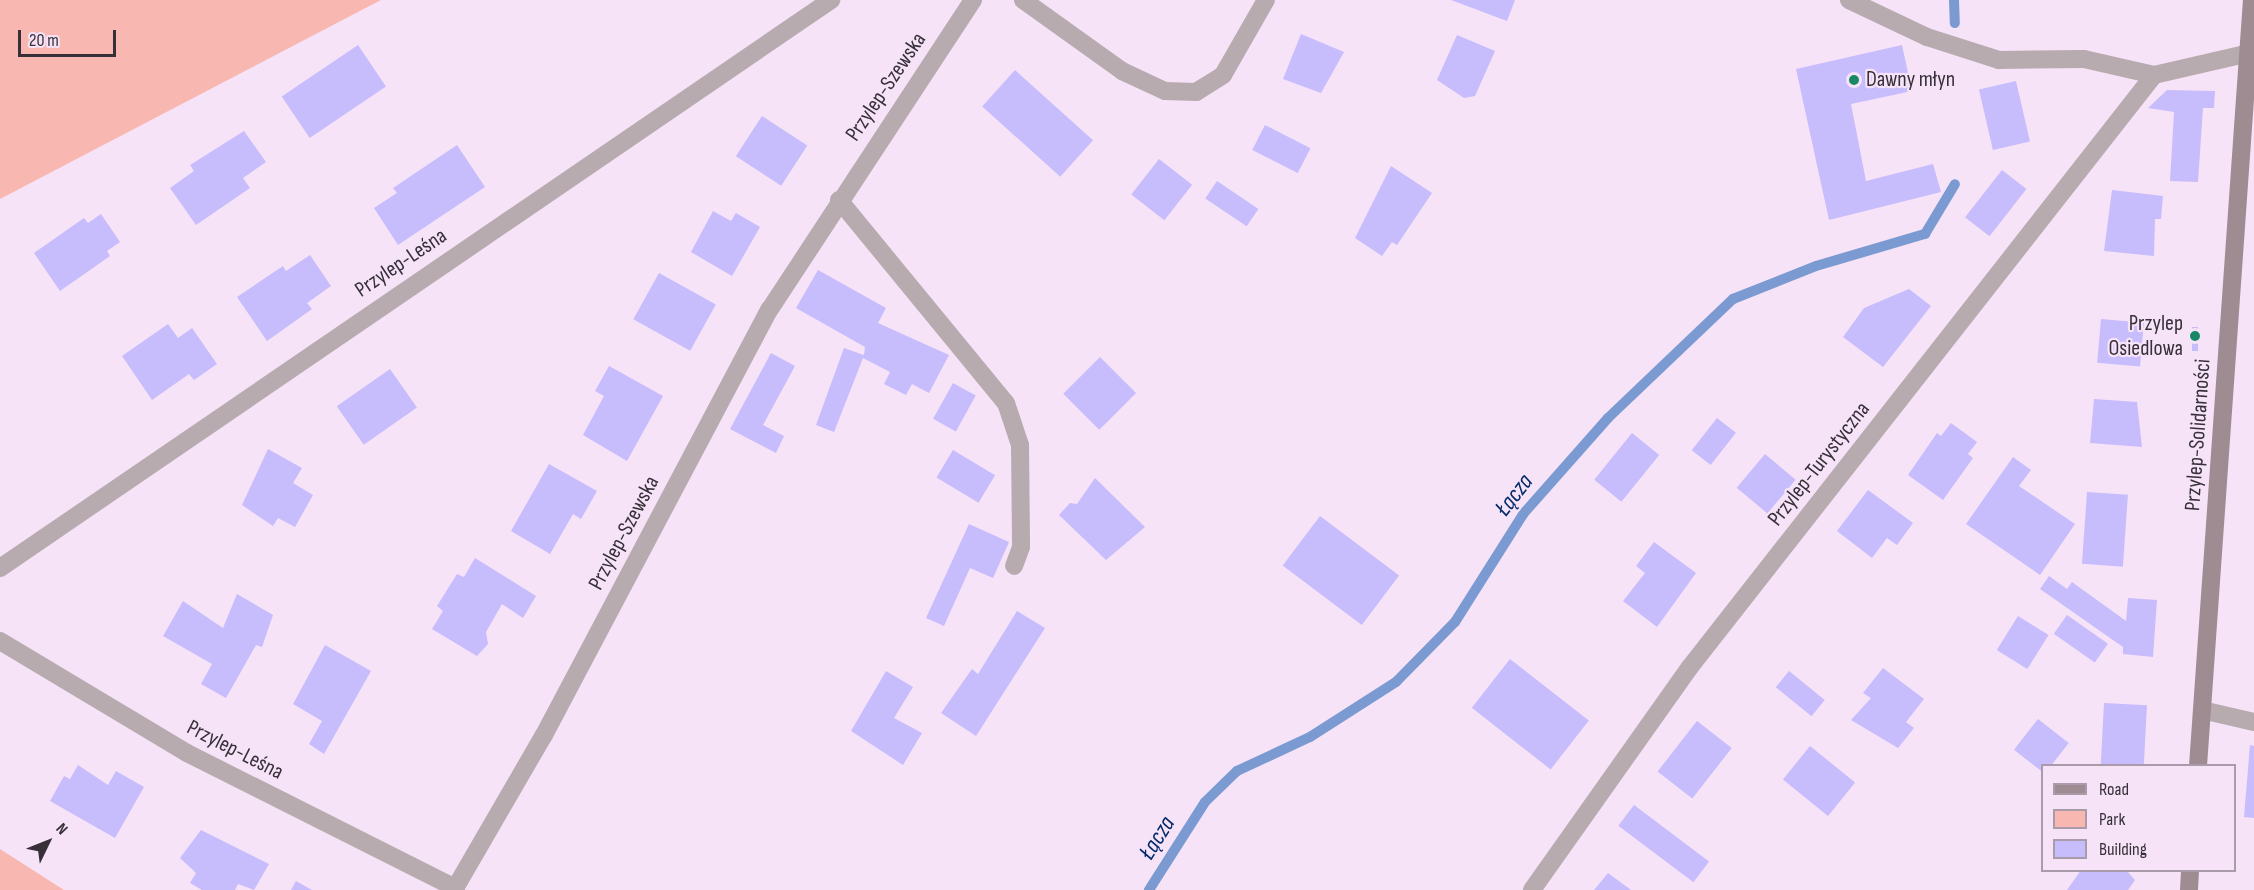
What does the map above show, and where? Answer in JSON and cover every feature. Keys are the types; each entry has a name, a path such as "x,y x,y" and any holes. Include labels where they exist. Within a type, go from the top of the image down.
{"main road":[{"name":"Przylep-Solidarności","path":"2198,764 2252,0"},
{"path":"2189,890 2190,872"}],"street":[{"name":"Przylep-Leśna","path":"0,568 831,0"},
{"name":"Przylep-Szewska","path":"455,889 544,735 770,309 839,200 973,0"},
{"path":"1023,0 1122,71 1165,91 1196,92 1223,75 1266,0"},
{"path":"1849,0 1927,37 2000,60 2084,60 2154,75 2249,53"},
{"name":"Przylep-Turystyczna","path":"1532,890 1690,667 2154,75"},
{"path":"839,200 1006,403 1020,445 1021,547 1014,566"},
{"name":"Przylep-Leśna","path":"0,642 187,753 455,889"},
{"path":"2202,710 2254,722"}],"green space":[{"path":"0,0 381,0 0,199"},
{"path":"0,849 64,890 0,890"}],"building":[{"path":"1451,0 1515,0 1507,21"},
{"path":"1301,34 1344,52 1321,93 1283,79"},
{"path":"1457,35 1495,51 1475,96 1464,98 1437,80"},
{"path":"358,45 386,86 310,138 282,96"},
{"path":"1902,45 1912,91 1851,104 1866,181 1933,164 1941,192 1829,220 1796,69"},
{"path":"1015,70 1093,140 1060,177 982,106"},
{"path":"2016,81 2030,141 1993,150 1979,90"},
{"path":"2167,90 2215,91 2214,108 2203,108 2198,182 2170,181 2174,112 2148,108"},
{"path":"762,116 807,145 781,186 736,156"},
{"path":"1265,125 1310,148 1298,173 1252,150"},
{"path":"244,131 266,162 243,178 250,188 196,225 170,188 194,171 190,165"},
{"path":"457,145 485,187 398,245 374,208 397,193 393,188"},
{"path":"1159,159 1192,185 1164,220 1131,194"},
{"path":"1391,166 1432,193 1397,245 1392,242 1382,256 1355,238"},
{"path":"2002,170 2026,189 1989,236 1965,217"},
{"path":"1217,181 1258,209 1247,226 1205,198"},
{"path":"2112,190 2163,196 2161,219 2155,219 2154,256 2104,251"},
{"path":"713,211 731,221 736,213 760,227 732,276 691,252"},
{"path":"101,214 120,242 107,251 110,256 60,291 34,253 84,218 88,223"},
{"path":"310,255 331,286 307,303 312,309 267,341 237,297 283,266 286,271"},
{"path":"818,270 886,308 878,323 949,355 929,393 912,384 906,395 884,384 890,372 863,358 834,432 816,425 844,348 864,355 865,347 796,308"},
{"path":"659,273 716,305 690,351 633,319"},
{"path":"1909,289 1931,306 1883,367 1843,337 1864,308"},
{"path":"2101,319 2144,323 2140,367 2097,363"},
{"path":"168,324 178,338 192,328 217,364 194,380 189,374 152,400 122,356"},
{"path":"2192,327 2198,327 2198,351 2192,351"},
{"path":"771,353 795,366 763,425 784,436 776,453 730,429"},
{"path":"1100,357 1136,393 1099,430 1063,394"},
{"path":"609,366 663,396 627,461 583,435 604,396 595,391"},
{"path":"390,369 417,408 364,445 337,406"},
{"path":"953,383 976,396 956,431 933,419"},
{"path":"2094,399 2137,402 2142,447 2090,443"},
{"path":"1717,418 1736,433 1711,465 1692,450"},
{"path":"1951,423 1977,442 1968,454 1973,458 1943,500 1908,475 1937,433 1941,436"},
{"path":"1632,433 1659,455 1621,502 1594,480"},
{"path":"268,449 302,468 293,483 313,495 295,527 278,518 273,526 242,505"},
{"path":"953,450 995,475 979,503 937,477"},
{"path":"1765,454 1796,480 1767,513 1737,488"},
{"path":"2013,457 2031,470 2019,486 2075,524 2040,575 1966,524"},
{"path":"549,464 597,491 581,519 573,514 550,554 511,531"},
{"path":"1095,478 1145,527 1106,560 1059,515 1070,503 1077,504"},
{"path":"1868,490 1913,523 1897,545 1887,538 1872,558 1837,531"},
{"path":"2087,492 2128,495 2123,567 2082,564"},
{"path":"1320,516 1399,576 1362,625 1283,566"},
{"path":"969,524 1009,542 993,578 970,568 944,626 926,618"},
{"path":"1654,542 1696,573 1657,627 1623,601 1645,573 1636,566"},
{"path":"475,558 536,596 523,618 502,604 486,632 488,644 477,656 432,629 443,611 437,606 457,574 464,577"},
{"path":"2049,576 2067,589 2072,582 2126,621 2128,598 2157,600 2153,657 2123,654 2123,647 2040,589"},
{"path":"237,594 273,615 262,647 256,645 226,698 201,684 212,664 163,636 183,601 223,628"},
{"path":"1017,611 1045,628 976,736 941,713 972,669 978,674"},
{"path":"2067,615 2108,644 2095,663 2054,634"},
{"path":"2018,616 2049,635 2027,669 1997,650"},
{"path":"325,645 371,671 324,754 309,744 322,721 293,704"},
{"path":"1510,659 1589,721 1551,769 1472,708"},
{"path":"1883,668 1924,699 1906,722 1914,728 1898,748 1851,720 1871,698 1863,693"},
{"path":"886,671 913,687 894,718 922,733 903,765 851,731"},
{"path":"1789,671 1825,700 1812,716 1776,687"},
{"path":"2104,703 2147,705 2144,764 2101,764"},
{"path":"2038,719 2069,743 2052,764 2041,764 2041,771 2014,750"},
{"path":"1697,721 1732,748 1692,799 1658,771"},
{"path":"2250,745 2254,746 2254,818 2244,817"},
{"path":"1810,746 1855,783 1828,816 1783,779"},
{"path":"78,765 108,785 116,771 144,787 115,838 50,801 64,776 70,779"},
{"path":"1634,805 1709,862 1693,882 1618,826"},
{"path":"201,830 269,864 254,890 238,884 235,890 202,890 190,883 196,873 180,858"},
{"path":"2080,872 2128,872 2135,880 2128,890 2067,890"},
{"path":"1608,873 1631,890 1594,890"},
{"path":"296,881 312,890 291,890"}],"waterway":[{"name":"Łącza","path":"1954,0 1955,23"},
{"name":"Łącza","path":"1149,890 1205,802 1237,771 1310,737 1396,682 1455,622 1524,513 1608,418 1733,299 1816,266 1925,234 1955,184"}],"place":[{"name":"Dawny młyn","path":"1854,80"},
{"name":"Przylep Osiedlowa","path":"2195,336"}]}
